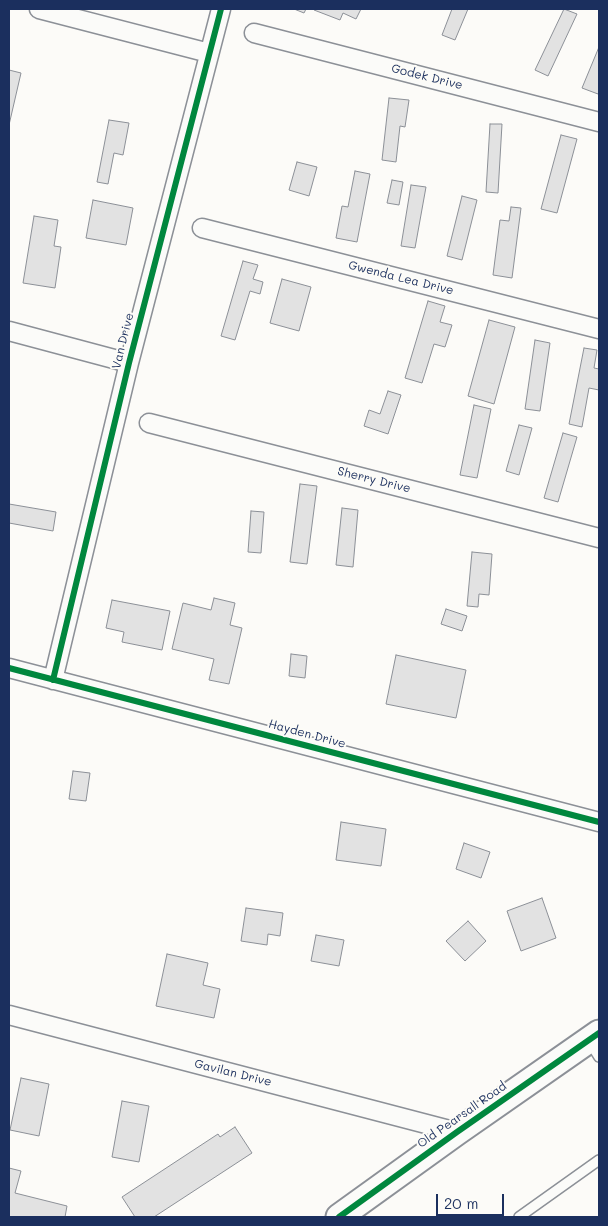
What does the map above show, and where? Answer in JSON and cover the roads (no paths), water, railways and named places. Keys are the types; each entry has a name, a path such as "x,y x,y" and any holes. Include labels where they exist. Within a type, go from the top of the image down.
{"main road":[{"name":"Old Pearsall Road","path":"339,1217 457,1132 596,1044"}],"street":[{"path":"38,9 209,53"},
{"name":"Van Drive","path":"53,680 129,363 221,9"},
{"name":"Godek Drive","path":"254,33 599,122"},
{"name":"Gwenda Lea Drive","path":"202,228 599,329"},
{"path":"9,331 129,363"},
{"name":"Sherry Drive","path":"149,423 599,538"},
{"name":"Hayden Drive","path":"9,668 599,822"},
{"name":"Gavilan Drive","path":"9,1016 457,1132"}],"lane":[{"path":"519,1217 599,1160"}]}
